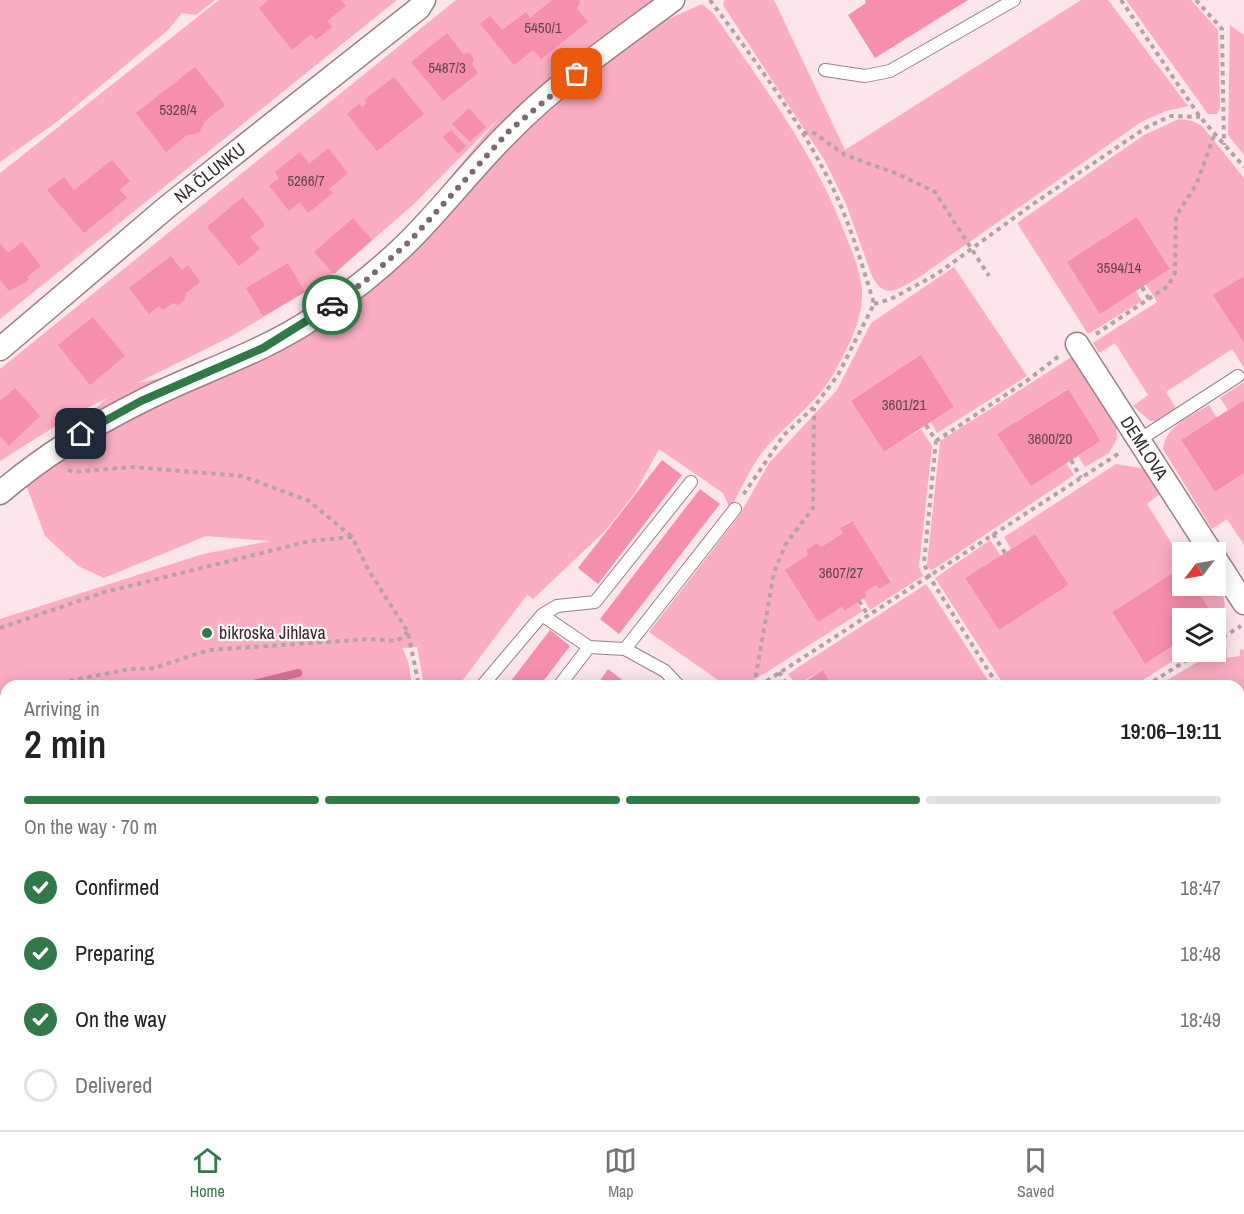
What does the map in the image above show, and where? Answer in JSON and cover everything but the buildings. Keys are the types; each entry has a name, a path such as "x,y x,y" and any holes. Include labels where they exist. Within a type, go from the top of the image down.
{"street":[{"name":"NA ČLUNKU","path":"0,349 167,207 419,8 424,0"},
{"path":"0,493 44,459 141,401 263,348 313,319 364,282 410,241 510,130 546,98 674,0"},
{"name":"DEMLOVA","path":"1077,344 1205,542"},
{"path":"1226,575 1244,603"}],"lane":[{"path":"825,70 865,76 890,71 1014,0"},
{"path":"1139,440 1238,376"},
{"path":"487,680 542,615 557,606 595,602 690,483"},
{"path":"625,649 735,509"},
{"path":"542,615 589,646 625,649 664,670 673,680"},
{"path":"564,680 589,646"}],"path":[{"path":"710,0 803,133 823,168 849,227 874,304"},
{"path":"1121,0 1200,117 1244,167"},
{"path":"1196,0 1222,29 1224,145"},
{"path":"735,509 784,435 814,407 838,375 874,304 912,289 973,249 1032,204 1148,127 1171,116 1200,117"},
{"path":"803,133 814,133 845,155 898,174 935,192 989,276"},
{"path":"936,441 1028,380 1077,344 1150,301 1168,286 1175,273 1176,216 1196,185 1215,133"},
{"path":"1142,287 1150,301"},
{"path":"755,680 774,572 786,544 813,508 814,407"},
{"path":"926,425 936,441 924,563 929,576 994,680"},
{"path":"768,680 1139,440"},
{"path":"44,459 74,472 132,467 242,476 309,501 352,537 369,571 408,632 418,680"},
{"path":"1071,460 1081,478"},
{"path":"993,534 1005,553"},
{"path":"0,628 105,592 310,541 352,537"},
{"path":"859,601 868,615"},
{"path":"1226,635 1244,624"},
{"path":"74,680 130,669 153,668 209,650 370,639 397,641 408,632"},
{"path":"1155,680 1181,662"},
{"path":"779,672 784,680"}],"shaded area":[{"path":"0,0 215,0 196,15 182,13 168,30 58,121 0,162"},
{"path":"219,0 397,0 0,319 0,173"},
{"path":"456,0 659,0 569,63 532,93 582,72 639,32 702,4 713,13 805,150 835,208 857,265 862,292 860,313 849,344 834,373 810,404 764,450 730,509 723,493 659,449 635,493 606,530 533,599 527,595 463,680 423,680 417,647 402,648 408,661 411,680 0,680 0,619 203,554 270,541 206,536 104,578 78,566 45,536 25,482 30,469 107,398 73,415 0,461 0,369","holes":["499,118 413,222 291,341 208,369 137,383 230,337 327,279 413,205"]},
{"path":"724,0 774,0 845,150 1081,0 1108,0 1188,106 1166,111 1141,122 918,278 898,289 887,291 877,284 872,276 846,204 825,161 723,5"},
{"path":"1126,0 1191,0 1218,30 1220,108 1217,114 1208,114"},
{"path":"1230,25 1244,35 1244,155 1228,135"},
{"path":"1179,119 1192,121 1202,126 1244,178 1244,276 1214,295 1244,343 1244,368 1232,349 1166,392 1177,410 1159,421 1150,421 1133,406 1148,395 1115,343 1099,353 1093,343 1157,302 1146,284 1170,269 1137,217 1100,313 1136,291 1142,301 1088,334 1017,223 1144,135"},
{"path":"954,267 1027,376 937,433 931,422 954,407 921,356 851,401 884,452 921,429 932,446 919,567 923,576 870,610 863,598 867,596 865,592 876,585 879,589 891,581 851,521 840,528 843,533 821,547 817,543 806,551 844,611 856,602 863,611 754,680 718,680 649,632 739,516 769,463 837,390 871,323"},
{"path":"1073,356 1116,423 1117,439 1109,453 1085,467 1078,456 1101,441 1067,389 998,434 1066,463 1074,475 931,571 927,565 940,441"},
{"path":"1244,382 1244,400 1228,410 1220,398"},
{"path":"1209,405 1217,418 1181,440 1215,492 1244,473 1244,545 1227,519 1212,529 1163,449 1174,427"},
{"path":"1116,464 1146,469 1161,493 1147,504 1172,544 1172,573 1112,612 1145,664 1172,647 1172,662 1143,680 1001,680 935,578 990,540 1001,556 965,578 999,630 1069,585 1035,534 1011,549 1004,537"},
{"path":"926,584 988,680 830,680 823,670 805,680 792,680 788,674"},
{"path":"1201,596 1223,596 1225,608 1209,608"},
{"path":"1226,645 1227,658 1240,656 1240,649 1244,650 1244,680 1167,680 1198,662 1226,662"}],"waterway":[{"path":"269,680 298,673"}],"way so far":[{"path":"332,305 364,282 410,241 510,130 577,74"}],"place":[{"name":"bikroska Jihlava","path":"207,633"}],"route":[{"path":"81,434 141,401 263,348 313,319 332,305"}]}
